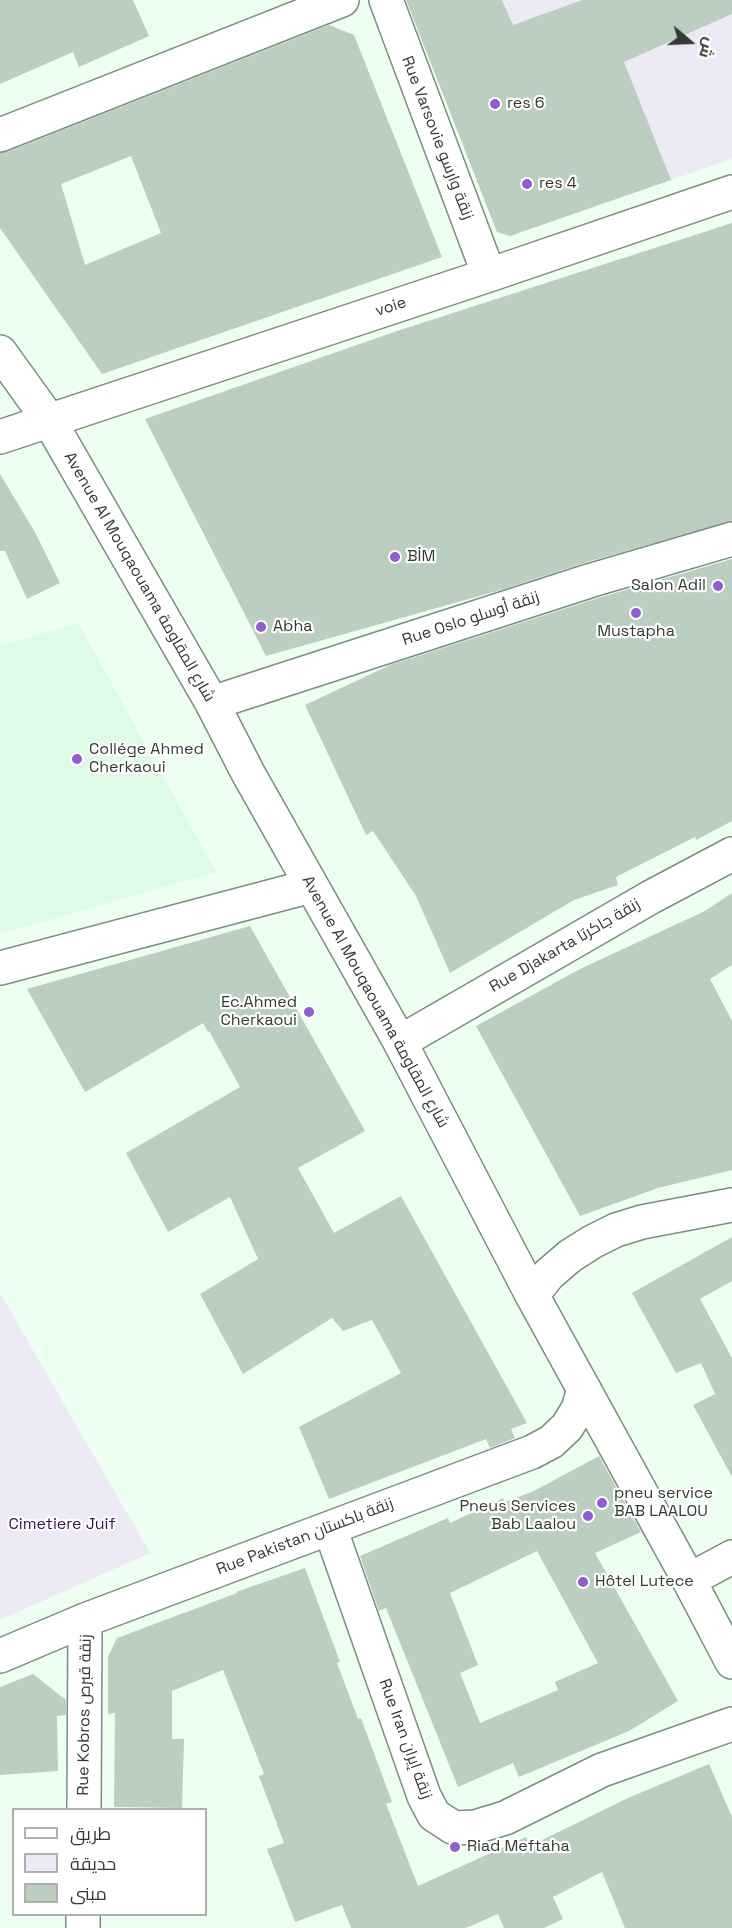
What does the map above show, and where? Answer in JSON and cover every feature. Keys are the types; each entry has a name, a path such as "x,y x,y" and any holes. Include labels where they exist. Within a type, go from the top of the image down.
{"street":[{"path":"0,135 342,0"},
{"name":"Rue Varsovie زنقة وارسو","path":"386,0 489,275"},
{"name":"voie","path":"0,437 732,192"},
{"name":"Avenue Al Mouqaouama شارع المقاومة","path":"0,352 49,420 212,703 248,773 400,1042 532,1295 732,1662"},
{"name":"Rue Oslo زنقة أوسلو","path":"212,703 592,580 732,539"},
{"name":"Rue Djakarta زنقة جاكرتا","path":"400,1042 651,897 732,854"},
{"path":"0,968 311,886"},
{"path":"532,1295 549,1274 570,1256 616,1230 642,1222 732,1205"},
{"name":"Rue Pakistan زنقة باكستان","path":"0,1656 86,1620 532,1452 551,1442 567,1427 578,1410 584,1389"},
{"name":"Rue Iran زنقة إيران","path":"330,1528 424,1796 434,1815 454,1828 475,1827 505,1818 602,1770 732,1724"},
{"path":"689,1580 732,1557"},
{"name":"Rue Kobros زنقة قبرص","path":"84,1808 86,1620"}],"shaded area":[{"name":"Collége Ahmed Cherkaoui","path":"78,623 216,872 0,934 0,646"}],"green space":[{"path":"502,0 582,0 513,25"},
{"path":"732,14 732,159 671,180 624,62"},
{"name":"Cimetiere Juif","path":"0,1293 150,1553 0,1620"}],"building":[{"path":"0,0 133,0 149,36 79,67 73,52 0,84"},
{"path":"406,0 502,0 513,25 582,0 732,0 732,14 624,62 671,180 510,236 497,232"},
{"path":"329,25 354,35 442,257 102,374 0,228 0,153","holes":["131,156 161,233 85,265 61,184"]},
{"path":"732,223 732,521 587,562 501,590 266,656 145,419 397,331"},
{"path":"0,474 36,534 60,583 27,599 5,551 0,551"},
{"path":"732,559 732,821 616,877 618,885 574,900 450,973 416,896 373,831 366,835 305,705 390,665 598,598"},
{"path":"732,893 732,965 710,979 732,1021 732,1170 658,1188 580,1216 476,1026 580,969 705,911"},
{"path":"250,926 365,1131 298,1168 334,1233 401,1196 527,1423 511,1429 515,1438 490,1448 486,1439 329,1499 299,1427 401,1373 372,1320 343,1331 332,1318 243,1374 200,1294 258,1259 230,1197 168,1232 126,1153 240,1087 209,1031 203,1023 85,1092 27,989"},
{"path":"732,1237 732,1281 700,1299 732,1358 732,1477 693,1405 715,1394 701,1363 676,1373 632,1293"},
{"path":"599,1456 641,1532 595,1553 678,1701 629,1731 519,1777 513,1763 458,1787 386,1608 379,1611 360,1556 448,1518 450,1523 503,1498 505,1502 534,1491","holes":["537,1551 598,1663 555,1682 558,1690 480,1723 460,1673 478,1665 450,1593"]},
{"path":"305,1568 340,1662 337,1663 358,1719 361,1718 392,1802 386,1804 418,1886 526,1837 530,1846 628,1798 709,1764 732,1817 732,1928 625,1928 602,1872 553,1897 563,1919 544,1928 504,1928 498,1914 466,1928 351,1928 342,1905 295,1922 267,1849 284,1843 259,1776 264,1774 223,1670 172,1691 172,1739 184,1739 182,1808 114,1807 115,1713 108,1714 108,1657 117,1638"},
{"path":"33,1674 66,1700 66,1715 57,1716 58,1771 0,1775 0,1687"}],"place":[{"name":"res 6","path":"495,104"},
{"name":"res 4","path":"527,184"},
{"name":"BİM","path":"395,557"},
{"name":"Salon Adil","path":"718,586"},
{"name":"Mustapha","path":"636,613"},
{"name":"Abha","path":"261,627"},
{"name":"Collége Ahmed Cherkaoui","path":"77,759"},
{"name":"Ec.Ahmed Cherkaoui","path":"309,1012"},
{"name":"pneu service BAB LAALOU","path":"602,1503"},
{"name":"Pneus Services Bab Laalou","path":"588,1516"},
{"name":"Hôtel Lutece","path":"583,1582"},
{"name":"Riad Meftaha","path":"455,1847"}]}
